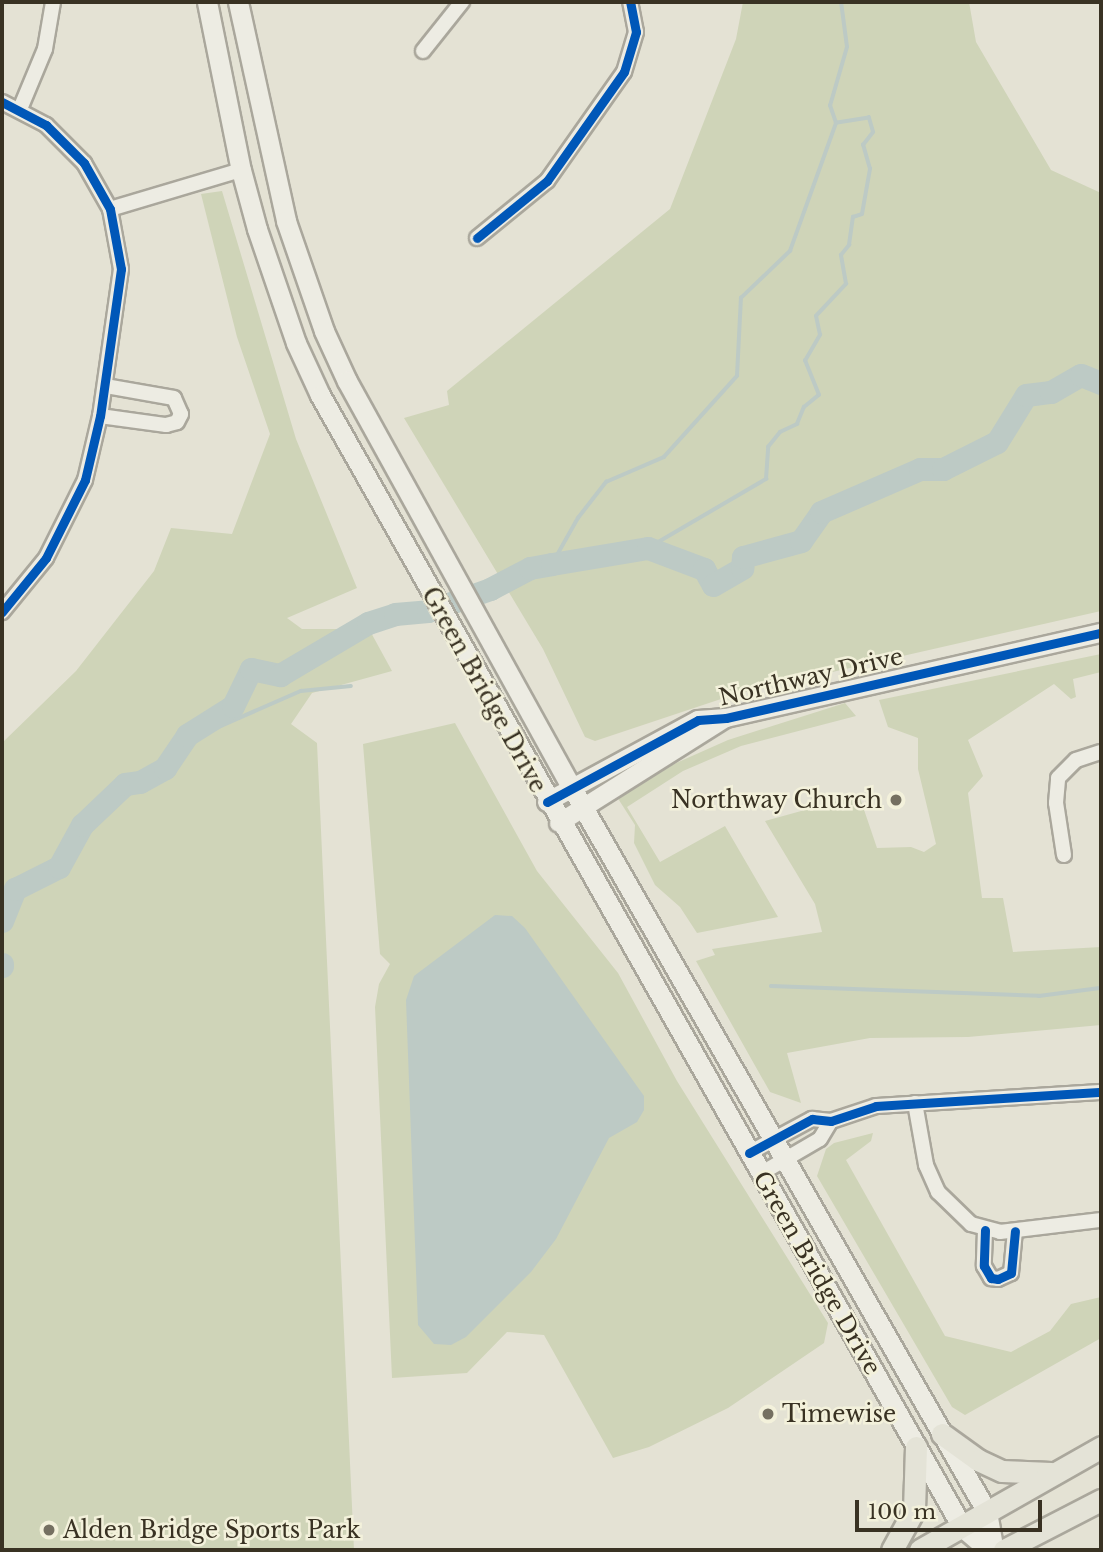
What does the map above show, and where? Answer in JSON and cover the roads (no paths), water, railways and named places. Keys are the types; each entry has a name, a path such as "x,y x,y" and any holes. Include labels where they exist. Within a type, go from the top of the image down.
{"main road":[{"name":"Green Bridge Drive","path":"207,2 240,170 296,343 363,477 962,1527 991,1550"},
{"name":"Green Bridge Drive","path":"238,2 270,163 324,331 429,531 511,672 572,788 787,1158 987,1512 991,1550"},
{"path":"240,170 250,166 259,172 284,253 324,331"},
{"path":"856,1343 878,1322"},
{"path":"942,1434 978,1460 1002,1471 1057,1473"},
{"path":"892,1550 914,1510 916,1447"},
{"path":"920,1550 1101,1447"},
{"path":"1004,1550 1101,1500"}],"street":[{"path":"20,109 45,49 53,2"},
{"path":"423,51 462,2"},
{"path":"477,238 547,181 624,72 636,32 630,2"},
{"path":"2,102 20,109 72,148 95,178 110,209 121,269 100,416 85,480 67,523 34,575 2,612"},
{"path":"110,209 240,170"},
{"path":"100,416 166,425 177,422 181,414 174,398 105,386"},
{"name":"Northway Drive","path":"547,802 688,724 726,718 1101,633"},
{"name":"Northway Drive","path":"559,823 726,718"},
{"path":"1064,855 1056,803 1058,778 1076,760 1101,752"},
{"path":"749,1153 812,1119 831,1121 876,1106 1101,1092"},
{"path":"915,1103 926,1164 938,1192 956,1214 985,1230 1015,1231 1101,1220"},
{"path":"760,1174 820,1139 831,1121"},
{"path":"985,1230 984,1266 991,1278 998,1279 1011,1273 1015,1231"}],"waterway":[{"path":"648,548 766,479 768,447 780,432 797,424 804,407 819,395 805,361 820,335 816,316 846,284 841,255 849,245 853,217 862,214 870,169 863,145 873,132 869,118 836,123 830,106 847,47 841,2"},
{"path":"552,564 578,518 606,482 664,457 737,376 741,298 790,251 836,123"},
{"path":"2,921 15,889 59,867 82,825 125,784 140,782 165,768 187,735 233,706 251,669 280,675 368,623 395,614 428,611 490,589 530,568 648,548 704,569 713,585 742,568 743,557 801,541 821,512 920,469 943,469 997,442 1026,395 1051,392 1081,375 1101,383"},
{"path":"180,744 301,691 351,686"},
{"path":"771,986 1039,996 1101,988"}],"place":[{"name":"Northway Church","path":"896,800"},
{"name":"Timewise","path":"768,1414"},
{"name":"Alden Bridge Sports Park","path":"49,1530"}]}
